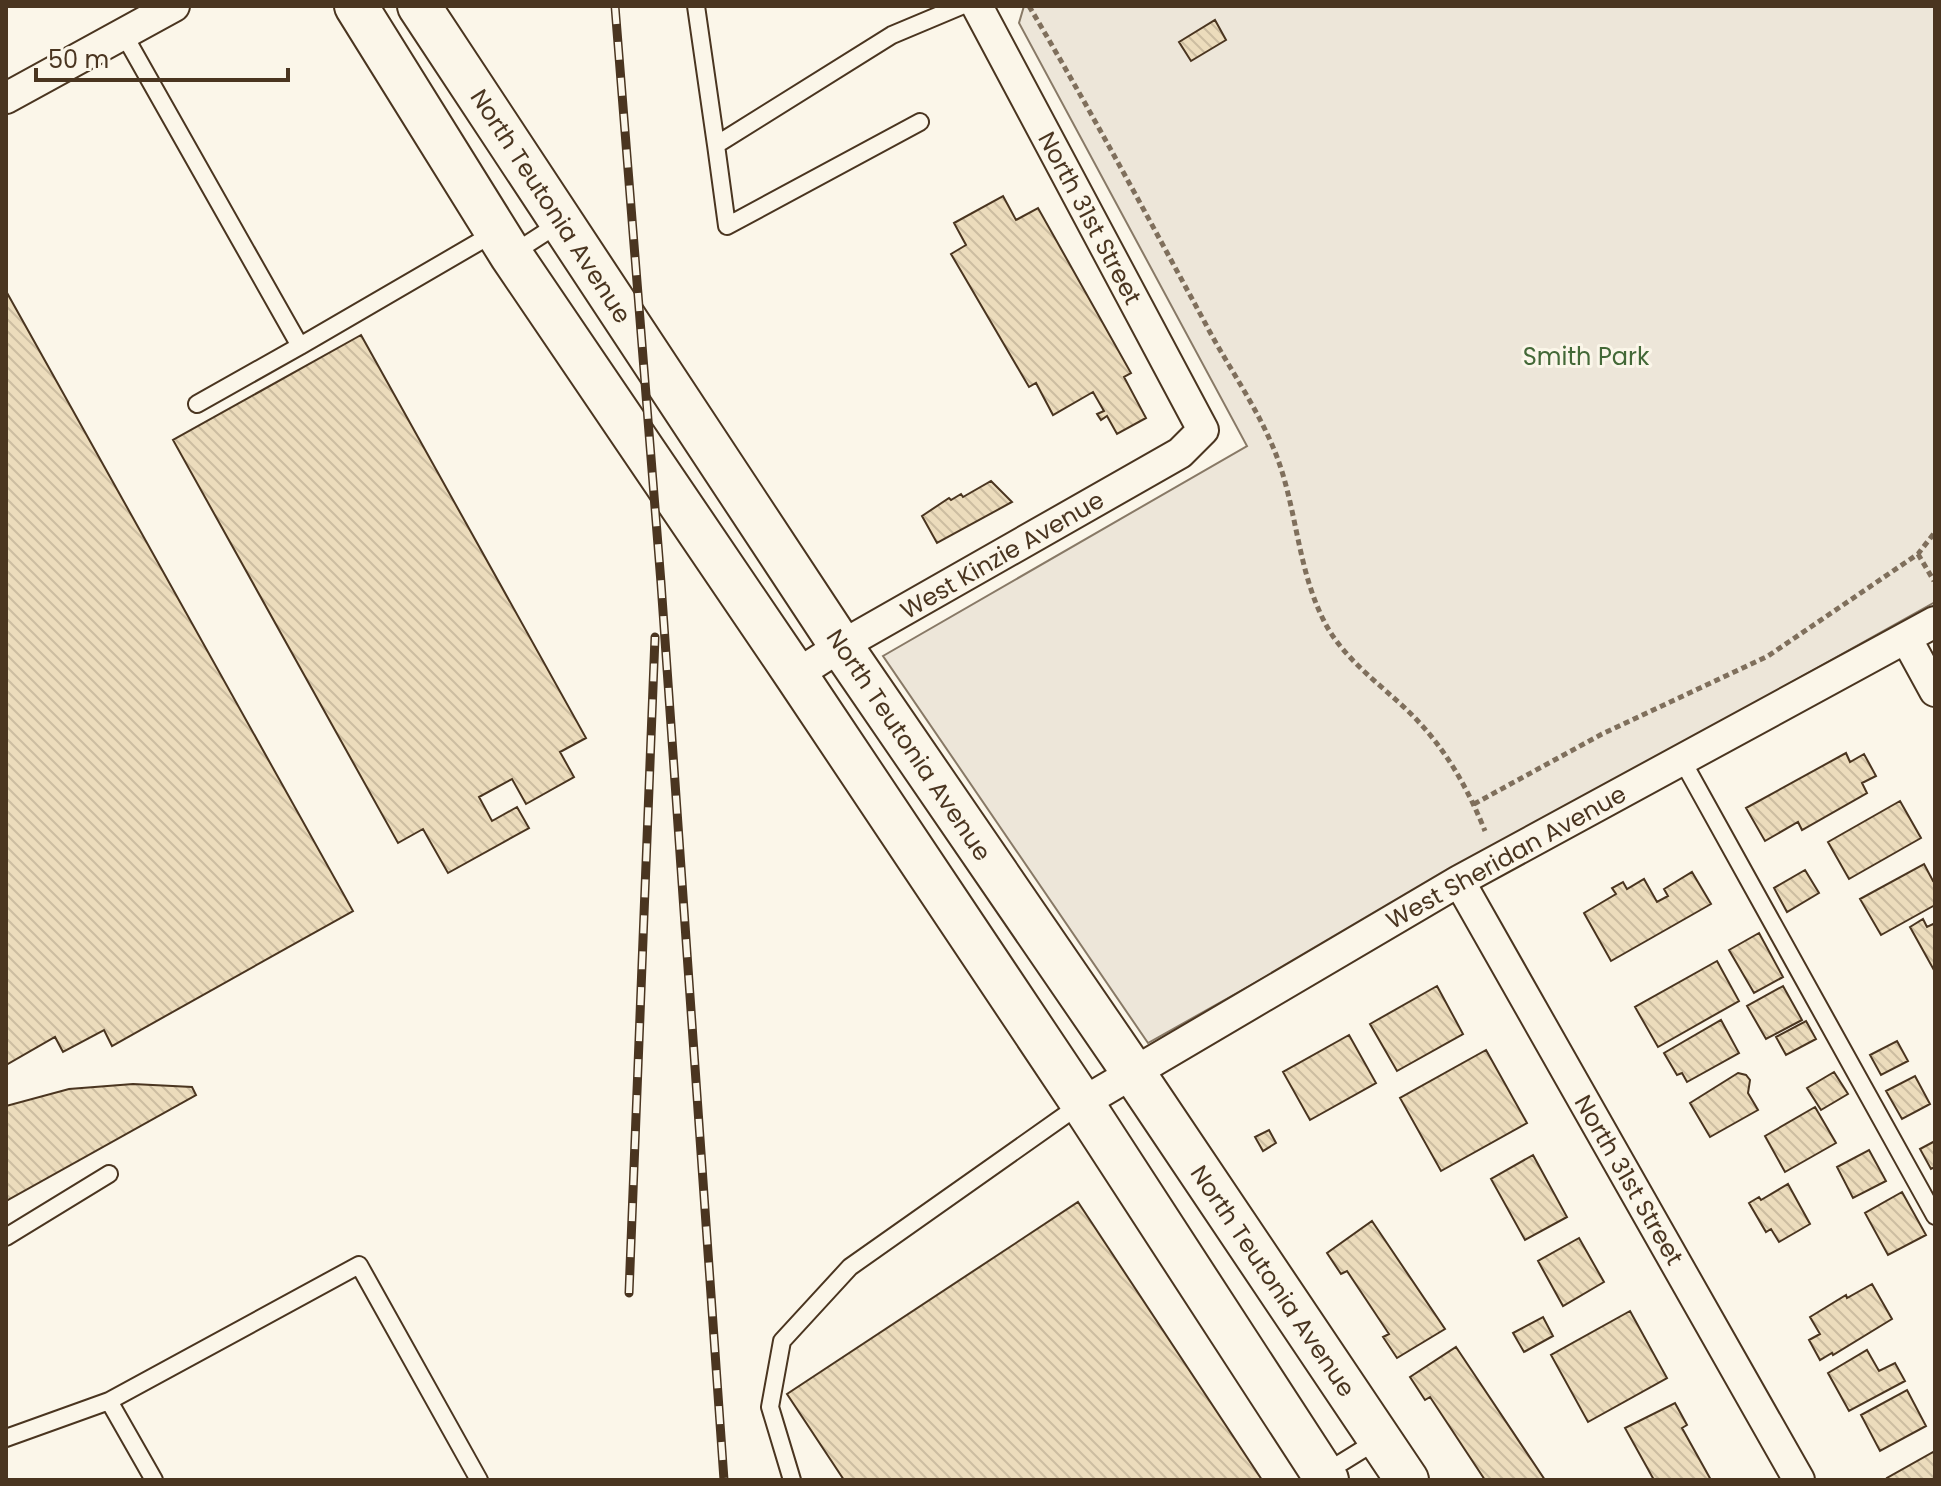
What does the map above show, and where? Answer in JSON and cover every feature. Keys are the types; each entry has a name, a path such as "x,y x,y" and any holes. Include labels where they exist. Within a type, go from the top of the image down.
{"main road":[{"path":"356,6 503,244 1082,1103 1325,1477"},
{"name":"North Teutonia Avenue","path":"419,6 841,646 1407,1480"}],"street":[{"path":"6,98 174,6"},
{"name":"North 31st Street","path":"977,6 1203,430"},
{"name":"West Kinzie Avenue","path":"796,675 841,646 1180,453 1203,430"},
{"name":"West Sheridan Avenue","path":"1082,1103 1459,881 1935,622"},
{"path":"1906,638 1935,691"},
{"name":"North 31st Street","path":"1459,881 1799,1480"}],"lane":[{"path":"696,6 727,226 920,122"},
{"path":"716,145 892,35 961,6"},
{"path":"123,33 300,346"},
{"path":"197,404 300,346 503,244 561,222"},
{"path":"1682,760 1935,1216"},
{"path":"792,1480 770,1407 782,1341 850,1267 1082,1103"},
{"path":"6,1237 109,1174"},
{"path":"6,1438 109,1401 359,1265 479,1480"},
{"path":"109,1401 154,1480"},
{"path":"1325,1477 1380,1439"}],"path":[{"path":"1029,6 1081,93 1275,450 1309,587 1325,624 1359,667 1415,718 1446,754 1485,831"},
{"path":"1474,804 1602,734 1768,656 1918,554 1935,532"},
{"path":"1918,554 1934,581"}],"green space":[{"name":"Smith Park","path":"1024,6 1935,6 1935,602 1148,1043 883,656 1247,446 1019,23"}],"building":[{"path":"1215,20 1226,40 1191,61 1179,42"},
{"path":"1003,196 1016,220 1038,208 1131,373 1124,377 1146,418 1117,434 1107,416 1101,420 1097,414 1104,411 1093,392 1053,415 1036,383 1029,387 951,254 966,245 954,223"},
{"path":"6,291 353,911 112,1046 104,1030 63,1052 55,1037 6,1065"},
{"path":"361,335 586,738 560,752 574,777 526,804 512,779 479,797 492,821 517,807 529,828 448,873 423,829 398,843 173,440"},
{"path":"991,481 1012,502 937,543 922,516 949,498 951,500 961,494 963,497"},
{"path":"1846,753 1850,762 1864,754 1876,776 1862,783 1867,793 1802,830 1798,822 1765,841 1746,808"},
{"path":"1900,801 1921,838 1849,879 1828,842"},
{"path":"1924,864 1935,880 1935,905 1881,935 1860,899"},
{"path":"1805,870 1819,893 1787,912 1774,888"},
{"path":"1692,872 1711,904 1611,961 1584,913 1616,894 1612,888 1623,882 1627,889 1644,879 1657,902 1668,896 1664,889"},
{"path":"1923,919 1927,927 1935,923 1935,972 1910,927"},
{"path":"1759,933 1783,977 1754,993 1729,950"},
{"path":"1717,961 1739,1001 1658,1047 1635,1007"},
{"path":"1437,986 1463,1034 1397,1071 1370,1024"},
{"path":"1783,986 1802,1020 1766,1039 1747,1006"},
{"path":"1721,1020 1739,1053 1687,1082 1682,1073 1677,1075 1664,1053"},
{"path":"1806,1021 1816,1039 1786,1055 1776,1037"},
{"path":"1349,1035 1376,1083 1310,1120 1283,1072"},
{"path":"1897,1041 1908,1061 1881,1075 1870,1055"},
{"path":"1486,1050 1527,1123 1441,1171 1400,1098"},
{"path":"1834,1072 1848,1094 1821,1110 1807,1088"},
{"path":"1738,1073 1750,1080 1748,1093 1758,1110 1710,1137 1690,1103"},
{"path":"1915,1076 1930,1104 1902,1119 1886,1091"},
{"path":"133,1084 192,1087 196,1095 6,1201 6,1106 69,1089"},
{"path":"1815,1107 1836,1143 1785,1172 1765,1136"},
{"path":"1269,1130 1276,1143 1263,1151 1255,1137"},
{"path":"1935,1141 1935,1167 1931,1169 1920,1149"},
{"path":"1869,1150 1886,1181 1853,1198 1837,1167"},
{"path":"1533,1155 1567,1217 1525,1240 1491,1179"},
{"path":"1788,1184 1810,1224 1779,1242 1771,1229 1766,1232 1749,1203 1759,1197 1761,1200"},
{"path":"1902,1192 1926,1235 1888,1255 1865,1213"},
{"path":"1078,1202 1262,1480 844,1480 787,1394"},
{"path":"1372,1221 1445,1329 1397,1358 1383,1337 1389,1334 1347,1271 1341,1274 1327,1253"},
{"path":"1579,1238 1604,1282 1563,1306 1538,1261"},
{"path":"1872,1284 1892,1319 1820,1360 1809,1340 1820,1334 1810,1317 1846,1295 1847,1298"},
{"path":"1630,1311 1667,1378 1588,1422 1551,1355"},
{"path":"1543,1317 1553,1336 1524,1352 1513,1333"},
{"path":"1456,1347 1545,1480 1485,1480 1430,1397 1425,1400 1410,1377"},
{"path":"1867,1350 1879,1371 1895,1363 1905,1381 1849,1411 1828,1373"},
{"path":"1907,1390 1926,1426 1880,1451 1861,1415"},
{"path":"1675,1403 1687,1425 1682,1428 1711,1480 1654,1480 1625,1428"},
{"path":"1935,1451 1935,1480 1888,1480 1887,1478"}],"railway":[{"path":"615,6 661,583 724,1480"},
{"path":"629,1293 655,637"}]}
